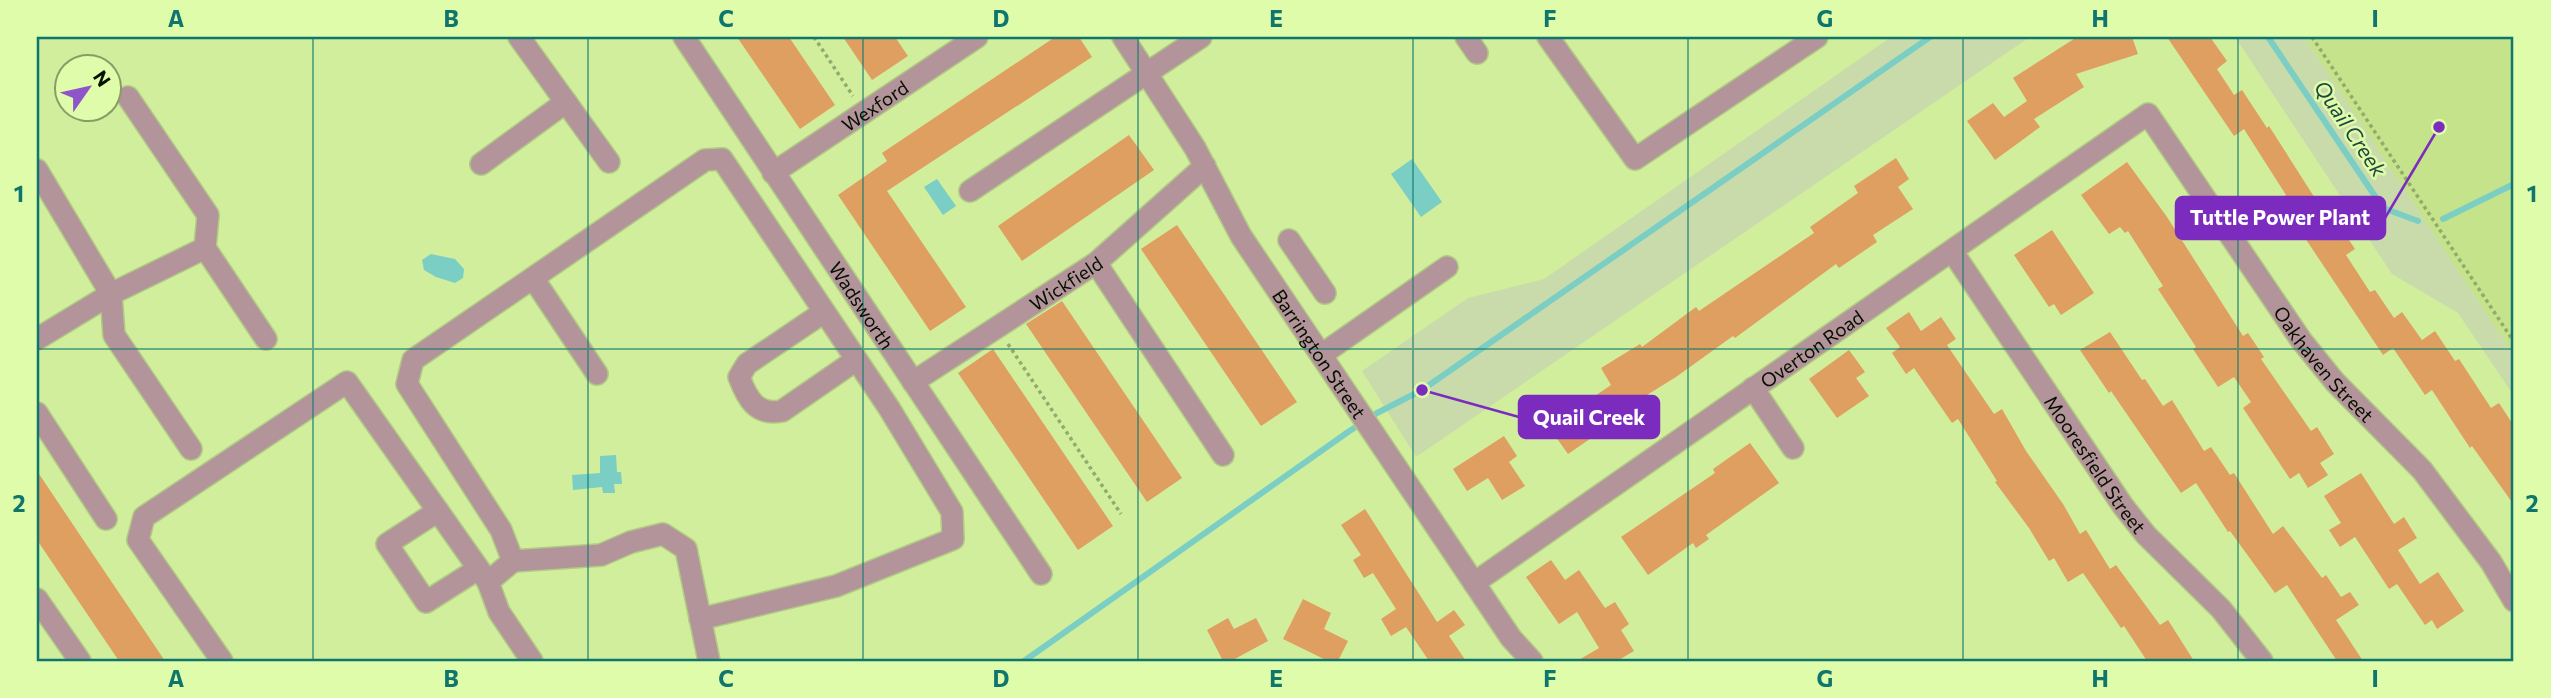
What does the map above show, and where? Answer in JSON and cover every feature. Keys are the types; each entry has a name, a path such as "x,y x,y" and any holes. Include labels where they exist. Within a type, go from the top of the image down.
{"street":[{"path":"519,37 609,162"},
{"name":"Wadsworth","path":"684,37 1041,574"},
{"name":"Barrington Street","path":"1123,37 1205,166 1231,220 1511,638 1532,661"},
{"path":"970,191 1201,37"},
{"path":"1548,37 1635,159 1817,37"},
{"name":"Wexford","path":"773,173 964,40"},
{"path":"128,97 208,215 205,248 266,339"},
{"path":"481,164 566,102"},
{"name":"Overton Road","path":"1474,583 2148,114"},
{"name":"Oakhaven Street","path":"2148,114 2301,340 2335,382 2422,470 2491,562 2514,600"},
{"path":"513,561 502,530 407,384 413,360 705,160 722,159 889,408 952,512 953,539 836,586 700,619"},
{"name":"Wickfield","path":"913,382 1096,263 1205,166"},
{"path":"37,170 111,294 114,335 191,449"},
{"path":"1289,240 1325,293"},
{"path":"37,339 111,294 205,248"},
{"name":"Mooresfield Street","path":"1952,251 2123,506 2146,535 2221,609 2262,661"},
{"path":"1096,263 1223,455"},
{"path":"1276,288 1306,266"},
{"path":"1321,355 1447,267"},
{"path":"533,278 597,374"},
{"path":"824,312 747,364 739,377 753,403 762,411 782,411 856,360"},
{"path":"222,661 138,540 144,517 347,382 483,575 499,612 532,661"},
{"path":"1753,388 1793,448"},
{"path":"37,413 106,519"},
{"path":"438,511 387,544 426,602 513,561 601,555 631,542 663,534 686,549 709,661"},
{"path":"37,599 80,661"}],"path":[{"path":"814,37 864,112"},
{"path":"2312,37 2514,342"},
{"path":"998,328 1121,514"}],"shaded area":[{"path":"1891,37 2030,37 1416,457 1362,371 1468,298 1544,279"},
{"path":"2235,37 2304,37 2514,355 2514,396 2458,313 2392,274"},
{"path":"2304,37 2514,37 2514,355 2422,217"}],"water":[{"path":"1412,159 1442,202 1421,217 1391,174"},
{"path":"937,179 956,206 943,215 924,187"},
{"path":"431,254 455,259 464,269 463,278 455,283 424,270 422,260"},
{"path":"616,455 617,472 621,472 622,484 614,484 615,493 603,493 602,487 573,490 572,475 600,473 600,456"}],"building":[{"path":"737,37 789,37 835,105 800,129"},
{"path":"843,37 895,37 908,56 872,80"},
{"path":"1055,37 1079,37 1092,57 887,191 966,307 930,331 838,195 887,161 882,153"},
{"path":"2077,37 2132,37 2138,54 2076,74 2084,87 2034,119 2040,127 1995,160 1967,121 1993,103 2004,117 2027,101 2013,78"},
{"path":"2167,37 2210,37 2227,61 2217,69 2234,95 2242,90 2267,128 2269,126 2318,203 2327,197 2339,216 2335,219 2355,249 2346,255 2370,292 2375,290 2394,318 2402,312 2422,340 2435,331 2455,361 2459,359 2491,408 2499,403 2514,426 2514,505 2472,446 2470,448 2432,390 2425,395 2393,348 2383,355 2279,199 2286,195 2244,129 2234,136"},
{"path":"1129,135 1154,170 1022,261 998,226"},
{"path":"1896,158 1909,179 1898,187 1913,209 1873,235 1877,242 1839,268 1836,264 1735,338 1733,336 1676,377 1613,416 1616,421 1568,454 1541,416 1565,399 1573,411 1611,385 1601,368 1640,344 1642,347 1696,307 1699,311 1814,233 1810,227 1858,193 1854,186"},
{"path":"2127,162 2167,217 2243,336 2248,333 2264,357 2261,359 2311,431 2317,427 2334,454 2320,463 2328,475 2308,488 2299,473 2290,479 2243,408 2251,402 2234,377 2218,387 2193,349 2196,347 2158,289 2163,286 2128,231 2125,233 2120,227 2109,234 2081,195"},
{"path":"1177,225 1297,402 1261,426 1141,249"},
{"path":"2052,230 2094,293 2061,315 2054,304 2049,307 2014,255"},
{"path":"1062,301 1182,478 1147,502 1026,324"},
{"path":"1909,312 1921,331 1941,317 1956,339 1947,345 1994,414 2002,409 2080,534 2086,530 2110,569 2116,565 2160,625 2168,620 2194,661 2147,661 2083,573 2068,582 2054,558 2049,561 2029,528 1995,482 1997,481 1958,419 1952,423 1914,368 1906,374 1892,353 1900,347 1886,328"},
{"path":"2110,332 2163,406 2172,400 2204,451 2211,447 2230,475 2234,473 2273,534 2283,526 2322,578 2326,575 2341,597 2350,592 2359,605 2336,620 2363,661 2337,661 2287,585 2275,593 2230,531 2228,532 2196,483 2181,493 2080,350"},
{"path":"993,349 1113,526 1078,550 958,373"},
{"path":"1849,350 1865,372 1856,378 1869,396 1837,418 1809,379"},
{"path":"1504,436 1517,456 1509,462 1525,486 1502,500 1488,478 1467,491 1453,469"},
{"path":"1750,443 1779,483 1706,535 1709,539 1696,548 1693,543 1648,575 1621,537 1715,473 1713,469"},
{"path":"37,471 165,661 119,661 37,540"},
{"path":"2361,473 2394,524 2404,517 2417,538 2398,550 2420,584 2438,572 2464,611 2437,629 2432,620 2425,625 2397,584 2389,589 2355,537 2340,547 2329,530 2341,523 2324,496"},
{"path":"1365,509 1437,622 1454,610 1465,625 1449,636 1466,661 1429,661 1406,627 1391,636 1381,619 1396,609 1373,573 1364,578 1353,560 1361,555 1341,525"},
{"path":"1551,560 1565,580 1579,570 1605,608 1615,602 1629,624 1621,630 1634,651 1617,661 1577,661 1599,648 1577,612 1559,624 1526,577"},
{"path":"1303,599 1331,613 1324,629 1348,641 1338,661 1328,661 1283,639"},
{"path":"1228,618 1234,629 1256,618 1268,641 1231,661 1223,661 1207,630"}],"waterway":[{"name":"Quail Creek","path":"1024,661 1348,432 1377,413 1422,390 1930,37"},
{"name":"Quail Creek","path":"2268,37 2383,208 2418,221"},
{"name":"Quail Creek","path":"2443,219 2514,184"}],"place":[{"name":"Tuttle Power Plant","path":"2439,127"},
{"name":"Quail Creek","path":"1422,390"}]}
